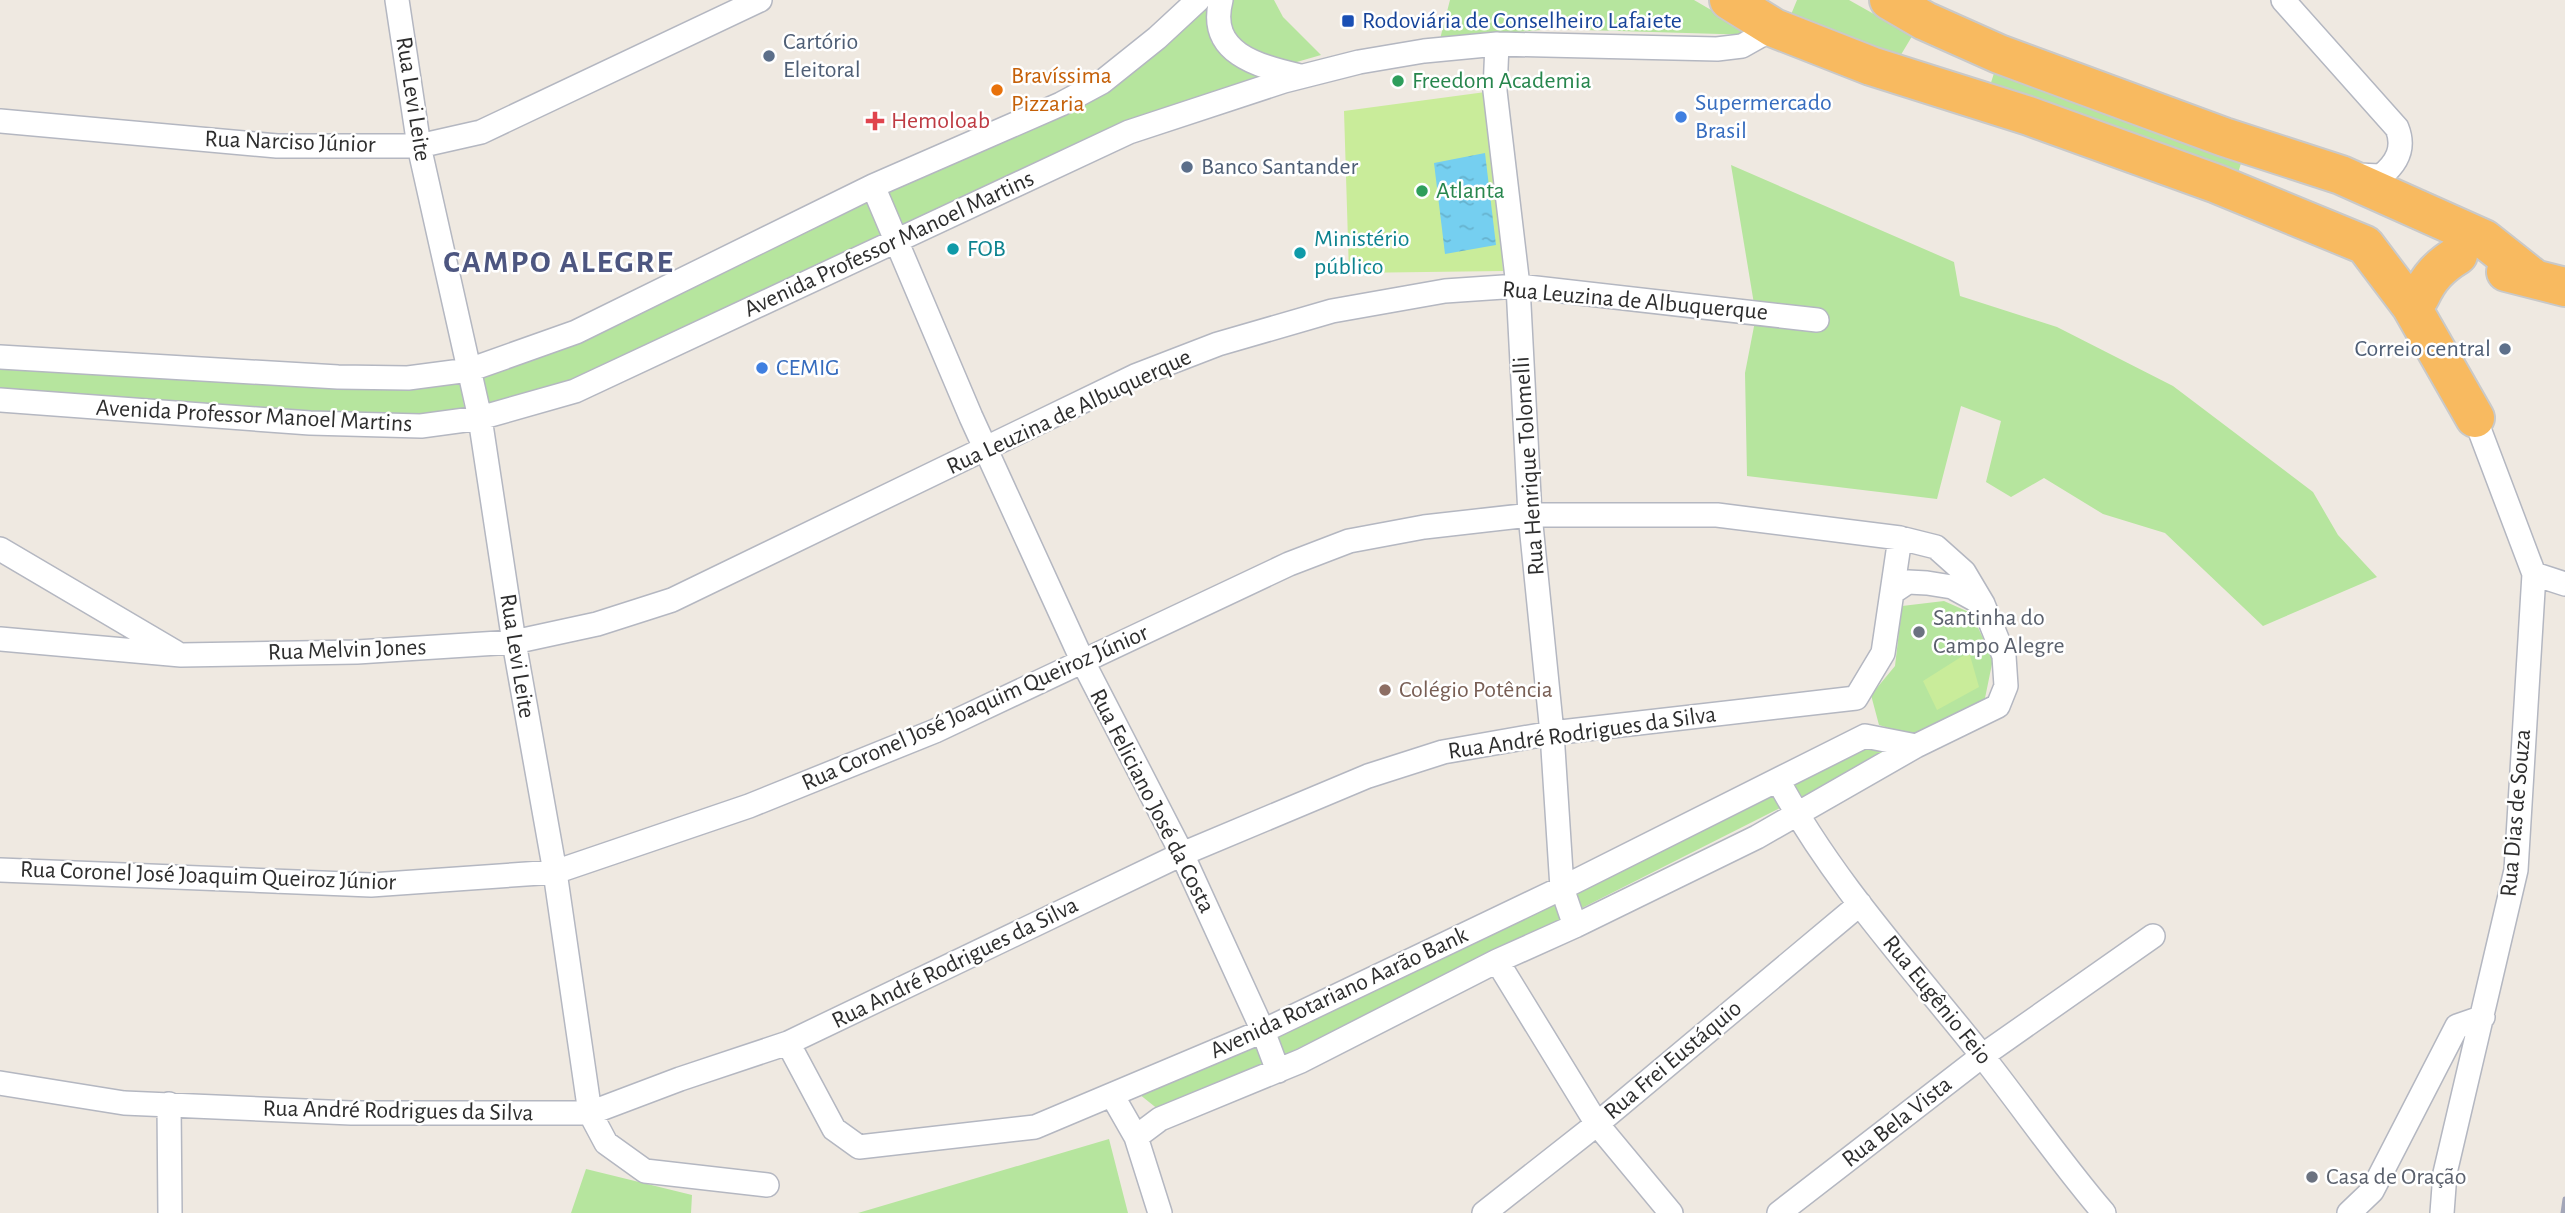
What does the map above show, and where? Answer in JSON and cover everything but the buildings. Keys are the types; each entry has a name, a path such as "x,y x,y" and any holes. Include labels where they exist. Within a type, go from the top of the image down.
{"highway":[{"path":"1729,0 1781,14 1871,66 2029,116 2217,184 2365,245 2411,306 2475,418"},
{"path":"1889,0 1925,21 1998,54 2224,137 2341,175 2484,239 2548,282"},
{"path":"1908,76 1926,61 1933,45 1925,21"},
{"path":"1983,101 1973,83 1976,69 1998,54"},
{"path":"2224,137 2257,157 2343,193 2386,231 2420,296 2475,418"},
{"path":"2217,184 2368,213 2492,269 2548,282"},
{"path":"2420,296 2427,280 2442,265 2458,255"}],"street":[{"name":"Rua Levi Leite","path":"397,0 419,146 480,418 514,642 555,872 590,1113 606,1143 645,1171 767,1185"},
{"name":"Rua Narciso Júnior","path":"0,121 276,146 419,146 481,131 760,0"},
{"name":"Avenida Professor Manoel Martins","path":"0,357 338,377 408,378 470,370 576,332 873,186 1061,104 1102,82 1157,38 1198,0"},
{"path":"1222,0 1218,25 1227,42 1240,56 1257,64 1300,76"},
{"path":"2283,0 2397,128 2400,136 2401,149 2394,166 2381,176 2341,175"},
{"name":"Avenida Professor Manoel Martins","path":"0,400 310,423 421,426 480,418 575,391 1129,132 1300,76 1411,53 1497,44 1717,49 1742,46 1781,14"},
{"name":"Rua Henrique Tolomelli","path":"1497,44 1495,91 1518,286 1530,515 1552,733 1562,888 1575,926"},
{"name":"Rua Feliciano José da Costa","path":"873,186 986,449 1083,662 1182,854 1263,1031 1278,1071"},
{"name":"Rua Leuzina de Albuquerque","path":"514,642 597,624 672,600 1135,376 1218,344 1332,311 1444,291 1518,286 1817,320"},
{"name":"Rua Dias de Souza","path":"2441,1213 2445,1173 2516,870 2534,574 2475,418"},
{"name":"Rua Coronel José Joaquim Queiroz Júnior","path":"0,870 371,884 555,872 749,806 935,731 1289,564 1349,541 1424,527 1530,515 1717,515 1900,538 1936,547 1964,572 1983,604"},
{"path":"1900,538 1882,653 1856,698 1865,736 1916,746"},
{"path":"0,549 181,656"},
{"path":"2534,574 2565,584"},
{"path":"1893,592 1908,582 1927,583 1952,587 1983,604"},
{"name":"Avenida Rotariano Aarão Bank","path":"1136,1137 1160,1119 1278,1071 1497,961 1757,837 1916,746 1998,706 2007,686 2004,656 1983,604"},
{"name":"Rua Melvin Jones","path":"0,639 181,656 357,652 514,642"},
{"name":"Rua André Rodrigues da Silva","path":"0,1083 124,1103 351,1114 590,1113 788,1043 1182,854 1368,776 1443,752 1552,733 1856,698"},
{"name":"Avenida Rotariano Aarão Bank","path":"788,1043 834,1129 859,1147 1035,1127 1263,1031 1562,888 1865,736"},
{"name":"Rua Eugênio Feio","path":"1778,780 1797,815 1860,904 1982,1056 2095,1210"},
{"name":"Rua Frei Eustáquio","path":"1484,1213 1597,1124 1860,904"},
{"name":"Rua Bela Vista","path":"1779,1213 1982,1056 2153,936"},
{"path":"1497,961 1597,1124 1671,1213"},
{"path":"2349,1213 2372,1191 2457,1026 2483,1017"},
{"path":"1112,1096 1136,1137 1160,1213"},
{"path":"169,1104 170,1213"}],"green space":[{"path":"1203,0 1216,0 1211,42 1283,80 901,232 879,187 1064,107"},
{"path":"1231,0 1274,0 1283,17 1321,55 1283,66 1240,41 1220,22"},
{"path":"1450,0 1694,0 1754,35 1551,29 1440,39"},
{"path":"1797,0 1849,0 1914,33 1899,58 1790,17"},
{"path":"1995,70 2243,157 2238,173 1988,92"},
{"name":"Atlanta","path":"1493,91 1503,271 1349,273 1344,111"},
{"path":"1731,165 1954,262 1960,296 2057,327 2173,386 2313,492 2338,535 2377,577 2263,626 2165,533 2103,514 2044,478 2011,497 1986,482 2001,421 1961,406 1937,499 1747,476 1745,373 1756,316"},
{"path":"869,197 890,240 582,378 484,405 478,372 576,344"},
{"path":"0,365 458,372 465,411 361,420 0,399"},
{"path":"1944,601 1971,613 1993,659 1984,703 1914,736 1879,725 1871,695 1895,666 1902,606"},
{"path":"1969,652 1979,687 1937,710 1923,681"},
{"path":"1865,742 1902,748 1801,800 1789,784"},
{"path":"1776,788 1788,804 1576,911 1569,891"},
{"path":"1559,896 1568,918 1278,1058 1267,1040"},
{"path":"1255,1043 1267,1063 1159,1110 1134,1090"},
{"path":"1109,1139 1128,1213 858,1213"},
{"path":"586,1169 692,1195 691,1213 571,1213"}],"water":[{"path":"1485,153 1496,245 1445,254 1434,163"}],"railway":[{"path":"2563,1213 2565,1199"}],"place":[{"name":"Rodoviária de Conselheiro Lafaiete","path":"1348,21"},
{"name":"Cartório Eleitoral","path":"769,56"},
{"name":"Freedom Academia","path":"1398,81"},
{"name":"Bravíssima Pizzaria","path":"997,90"},
{"name":"Supermercado Brasil","path":"1681,117"},
{"name":"Hemoloab","path":"875,121"},
{"name":"Banco Santander","path":"1187,167"},
{"name":"Atlanta","path":"1422,191"},
{"name":"FOB","path":"953,249"},
{"name":"Ministério público","path":"1300,253"},
{"name":"Correio central","path":"2505,349"},
{"name":"CEMIG","path":"762,368"},
{"name":"Santinha do Campo Alegre","path":"1919,632"},
{"name":"Colégio Potência","path":"1385,690"},
{"name":"Casa de Oração","path":"2312,1177"}],"district":[{"name":"CAMPO ALEGRE","path":"559,262"}]}
